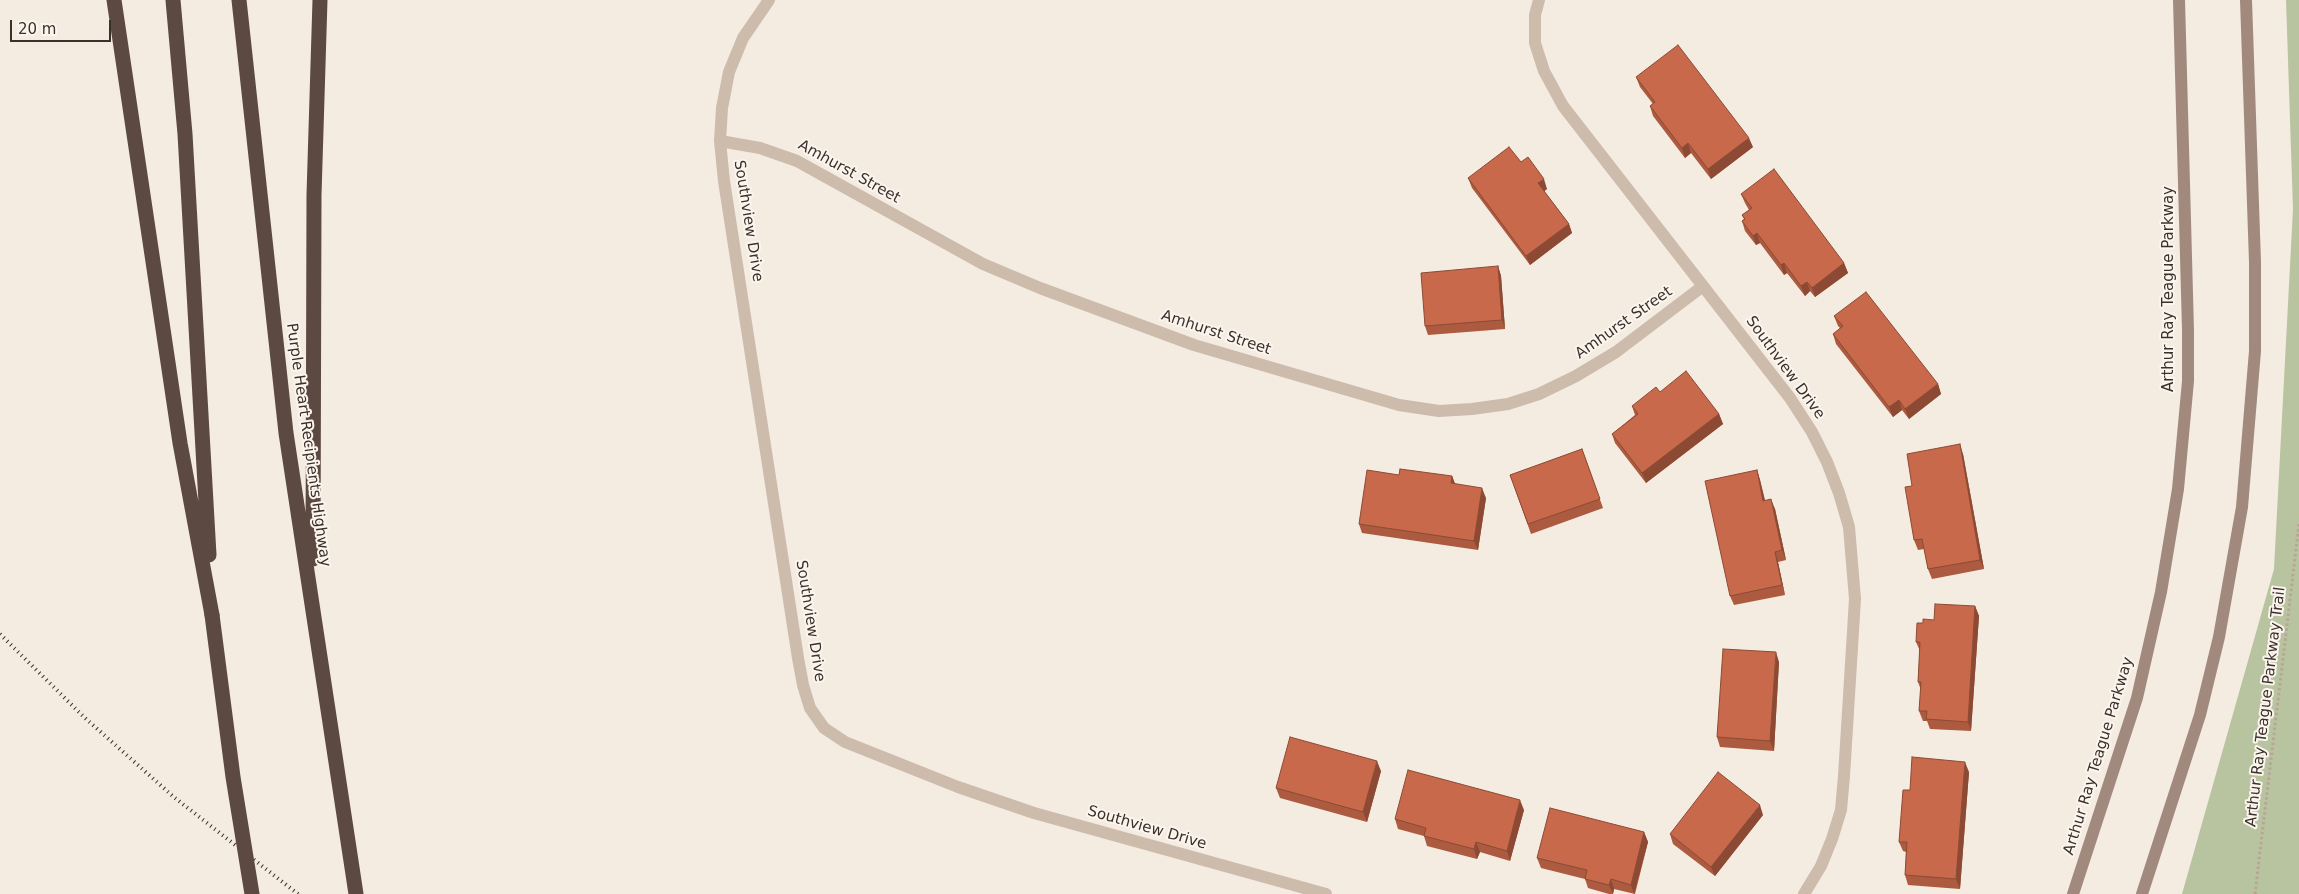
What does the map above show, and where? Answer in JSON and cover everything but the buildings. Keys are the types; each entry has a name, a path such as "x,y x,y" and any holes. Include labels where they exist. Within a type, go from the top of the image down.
{"highway":[{"path":"114,0 180,443 212,615 232,777 252,894"},
{"path":"173,0 185,134 212,615"},
{"name":"Purple Heart Recipients Highway","path":"239,0 286,433 356,894"},
{"path":"314,608 314,195 320,0"}],"street":[{"name":"Southview Drive","path":"769,0 743,38 729,72 722,108 720,141 724,180 798,658 810,708 824,728 845,742 884,759 1034,814 1326,894"},
{"name":"Southview Drive","path":"1539,0 1535,15 1535,43 1544,71 1564,106 1790,398 1812,432 1840,493 1848,527 1855,598 1841,810 1821,866 1804,894"},
{"name":"Arthur Ray Teague Parkway","path":"2072,894 2137,698 2161,592 2178,489 2188,381 2179,0"},
{"path":"2142,894 2200,716 2220,637 2242,507 2253,395 2255,341 2246,0"},
{"name":"Amhurst Street","path":"720,141 760,148 797,161 982,264 1093,308 1194,345 1407,406 1439,411 1508,404 1539,394 1576,376 1616,352 1703,286"}],"path":[{"name":"Arthur Ray Teague Parkway Trail","path":"2255,894 2299,524"}],"green space":[{"path":"2286,0 2299,0 2299,894 2182,894 2274,569 2293,209"}],"railway":[{"path":"0,634 85,718 175,798 298,894"}]}
